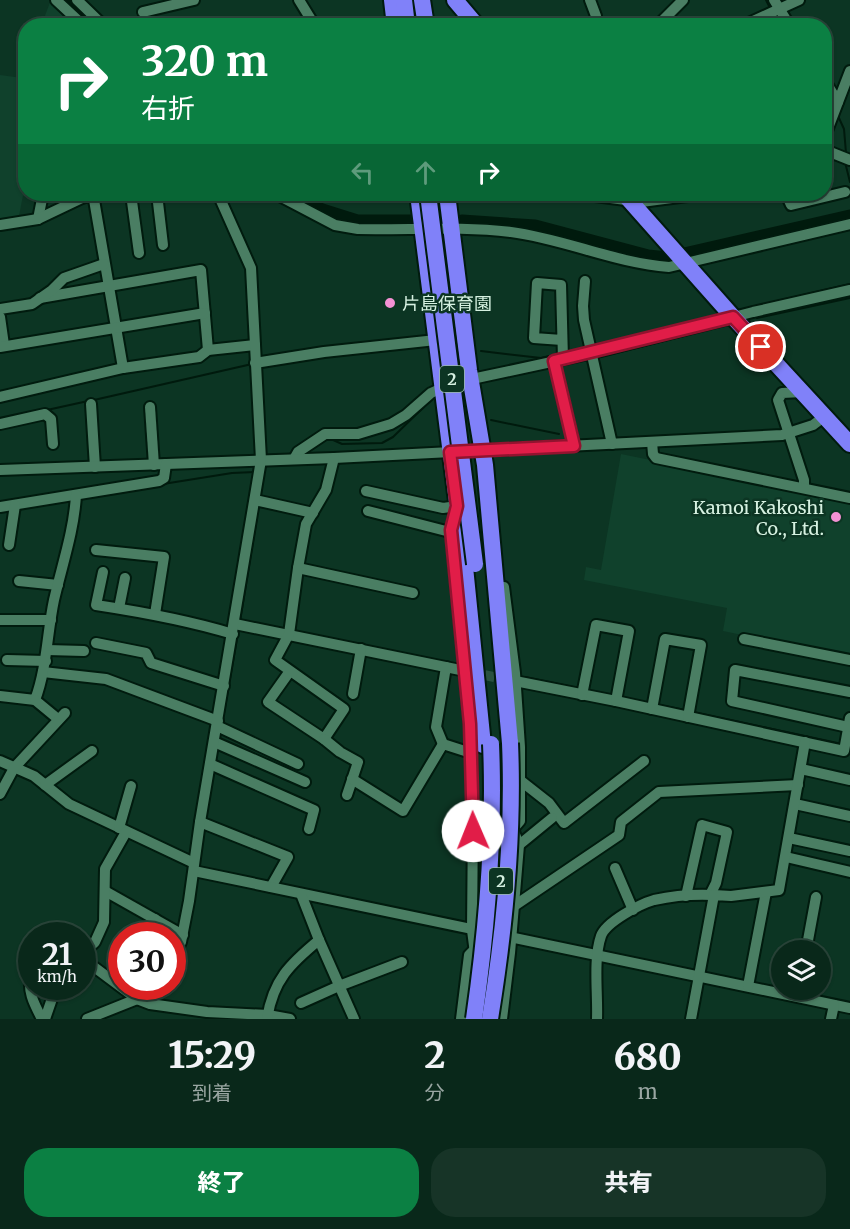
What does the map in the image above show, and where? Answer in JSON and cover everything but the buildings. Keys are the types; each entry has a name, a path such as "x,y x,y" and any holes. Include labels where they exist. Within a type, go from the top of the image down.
{"highway":[{"path":"392,0 394,18"},
{"path":"404,0 406,18"},
{"path":"419,18 421,1"},
{"path":"421,1 424,18"},
{"path":"455,1 470,18"},
{"path":"419,201 457,506 491,746"},
{"name":"2","path":"429,201 497,671 491,746 492,816 489,890 474,1019"},
{"name":"2","path":"440,201 480,563"},
{"path":"448,201 484,457 491,746"},
{"path":"631,201 850,444"},
{"name":"2","path":"488,1019 502,874 505,816 491,746"}],"street":[{"path":"56,0 75,18"},
{"path":"77,0 96,18"},
{"path":"143,12 194,0"},
{"path":"299,0 310,18"},
{"path":"590,0 596,16"},
{"path":"665,18 683,0"},
{"path":"757,18 775,8 799,0"},
{"path":"832,118 850,71"},
{"path":"832,98 836,108"},
{"path":"832,153 847,159"},
{"path":"832,195 845,192"},
{"path":"38,219 42,201"},
{"path":"0,225 38,219 75,201"},
{"path":"95,201 123,368"},
{"path":"132,201 139,253"},
{"path":"158,201 163,245"},
{"path":"185,922 217,744 224,686 258,501 261,460 251,268 221,201"},
{"path":"289,201 335,225 358,229 517,233 594,250 651,266 669,267 682,258 850,224"},
{"path":"789,201 791,205 808,201"},
{"path":"0,309 32,304 64,278 104,264"},
{"path":"40,298 201,270 208,350"},
{"path":"585,281 583,306 612,444"},
{"path":"562,340 534,338 537,283 561,285 562,340 559,360 574,446"},
{"path":"472,379 593,353 850,290"},
{"path":"0,317 2,346 205,313"},
{"path":"255,363 324,352 436,340"},
{"path":"0,397 123,368 199,357 208,350 255,345"},
{"path":"294,459 298,452 325,434 358,434 391,424 406,415 430,393 442,388"},
{"path":"803,393 782,393 778,399 804,485"},
{"path":"90,404 95,467"},
{"path":"150,407 154,465"},
{"path":"0,424 45,414 51,419 53,444"},
{"path":"0,470 450,452 484,457 574,446 789,433 813,425 825,416"},
{"path":"652,442 653,454 657,458 804,485 850,498"},
{"path":"473,843 481,835 513,829 520,821 521,781 513,681 494,514 484,457"},
{"path":"324,739 345,709 275,660 289,634 306,524 326,490 334,458"},
{"path":"0,507 15,507 76,497 159,480 164,478 166,464"},
{"path":"366,491 443,508 457,506 451,530 467,671 491,746 473,843 472,930 481,1004 479,1019"},
{"path":"35,700 45,661 58,585 65,564 76,497"},
{"path":"258,501 313,513"},
{"path":"9,545 15,507"},
{"path":"368,511 446,531 451,530"},
{"path":"96,550 164,557 155,614"},
{"path":"298,568 413,592"},
{"path":"103,572 96,605 155,614 199,624 289,634 467,671"},
{"path":"118,608 125,578"},
{"path":"19,581 58,585"},
{"path":"0,620 51,620"},
{"path":"582,694 596,626 629,631 616,701"},
{"path":"652,709 665,639 701,645 688,717"},
{"path":"744,639 850,660"},
{"path":"96,643 146,653 151,663 224,686"},
{"path":"353,694 361,649"},
{"path":"45,661 84,651"},
{"path":"7,660 45,661 106,679 219,726 298,764"},
{"path":"443,744 436,727 446,667"},
{"path":"290,670 268,702 358,762 347,795"},
{"path":"513,681 844,751 849,722 732,701 735,670 850,692"},
{"path":"0,696 35,700 61,716 14,768 0,794"},
{"path":"597,1019 597,955 601,934 607,926 653,900 686,896 731,896 779,890 805,742"},
{"path":"217,744 305,782"},
{"path":"443,744 491,746"},
{"path":"352,779 403,811 443,744"},
{"path":"45,785 92,751"},
{"path":"0,761 34,776 69,804 195,869 472,930 771,989"},
{"path":"521,781 549,803 564,824 644,761"},
{"path":"213,766 314,810 309,830"},
{"path":"801,769 850,780"},
{"path":"514,906 619,835 621,822 659,792 798,784"},
{"path":"96,940 104,922 105,869 123,830 131,786"},
{"path":"795,804 850,816"},
{"path":"519,845 552,818"},
{"path":"204,823 288,857 271,887"},
{"path":"686,896 702,825 727,832 712,895 691,1019"},
{"path":"502,1019 512,938 519,845 513,829"},
{"path":"789,838 850,851"},
{"path":"786,857 850,872"},
{"path":"615,868 633,910"},
{"path":"105,891 160,922"},
{"path":"748,986 766,892"},
{"path":"301,894 354,1019"},
{"path":"808,940 816,897"},
{"path":"267,1017 274,991 286,970 319,940"},
{"path":"461,1019 469,955 475,949"},
{"path":"301,1003 402,962"},
{"path":"96,967 108,976"},
{"path":"34,1000 43,1019"},
{"path":"43,1019 51,1000"},
{"path":"87,1019 134,1000"},
{"path":"140,1000 150,1004 207,1012 290,1019"},
{"path":"819,1000 850,1008"},
{"path":"831,1019 834,1005"}],"shaded area":[{"path":"51,0 67,15 66,18 44,18"},
{"path":"0,75 18,77 18,201 22,201 19,216 0,219"},
{"path":"621,454 850,501 850,657 723,631 727,608 584,580 586,567 601,570"}],"waterway":[{"path":"64,0 84,18"},
{"path":"766,0 770,8"},
{"path":"838,116 844,129 846,153"},
{"path":"845,162 850,182"},
{"path":"303,201 322,211 357,222 411,222"},
{"path":"462,222 535,227 648,257 667,259 850,217"},
{"path":"751,307 850,284"},
{"path":"757,318 850,298"},
{"path":"593,347 720,315"},
{"path":"596,358 729,325"},
{"path":"567,353 585,349"},
{"path":"481,351 541,358 559,354"},
{"path":"558,366 590,359"},
{"path":"94,400 252,364"},
{"path":"47,410 88,401"},
{"path":"331,439 342,444 382,443 393,437 430,401"},
{"path":"491,420 559,434"},
{"path":"163,484 232,473 255,472"},
{"path":"240,621 257,517"},
{"path":"224,713 239,627"},
{"path":"525,677 578,688"},
{"path":"636,700 649,703"},
{"path":"659,705 685,710"},
{"path":"693,712 842,744"}],"tunnel":[{"path":"470,672 508,680"}],"place":[{"name":"片島保育園","path":"390,303"},
{"name":"Kamoi Kakoshi Co., Ltd.","path":"836,517"}],"route":[{"path":"473,831 470,724 451,530 457,506 450,452 574,446 554,361 733,317 761,347"}]}
